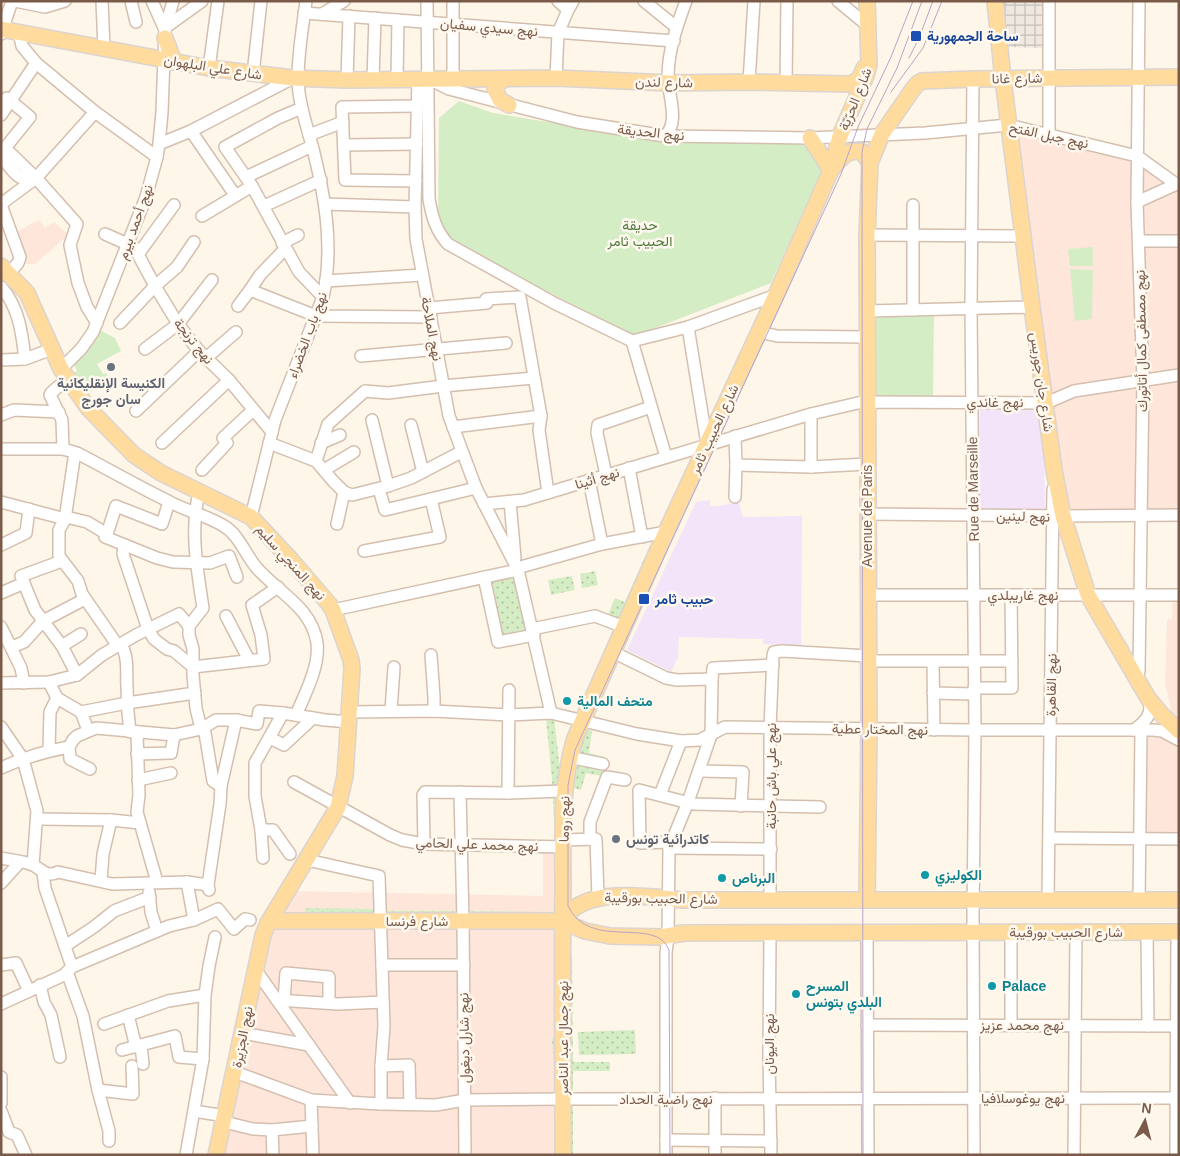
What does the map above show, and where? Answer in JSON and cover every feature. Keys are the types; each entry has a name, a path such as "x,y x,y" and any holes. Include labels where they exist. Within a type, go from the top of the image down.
{"main road":[{"name":"شارع الحرّيّة","path":"840,136 869,65 867,1"},
{"name":"شارع جان جوريس","path":"995,1 1008,125 1046,403 1058,516 1088,595 1148,698 1178,733"},
{"name":"شارع علي البلهوان","path":"2,30 209,68 253,74 347,80 422,79"},
{"path":"163,59 165,32"},
{"name":"شارع لندن","path":"422,79 451,84 505,79 556,78 669,84 749,82 850,84 857,82 862,75 868,32"},
{"name":"شارع غانا","path":"882,134 917,84 929,81 1179,77"},
{"path":"505,79 498,83 496,90 500,100 509,105"},
{"name":"Avenue de Paris","path":"867,900 869,729 867,235 870,162 882,134"},
{"name":"شارع الحبيب ثامر","path":"583,720 666,532 776,295 831,170 840,136"},
{"path":"810,138 831,170 850,151 862,152 870,162"},
{"name":"نهج المنجي سليم","path":"5,270 24,289 64,374 88,408 134,455 161,473 251,517 292,561 332,610 351,660 350,717 345,776 338,807 307,860 262,921"},
{"name":"نهج روما","path":"562,921 564,791 569,757 583,720"},
{"name":"شارع الحبيب بورقيبة","path":"1178,932 1011,933 973,936 867,932 684,933 667,940 660,938 610,936 585,931 562,921 570,910 598,897 684,900 1179,900"},
{"name":"شارع فرنسا","path":"262,921 562,921"},
{"name":"نهج الجزيرة","path":"216,1155 263,935 262,921"},
{"name":"نهج جمال عبد الناصر","path":"562,921 563,1155"}],"street":[{"path":"2,30 14,1 45,7 65,1"},
{"path":"102,1 104,49"},
{"path":"131,1 136,22"},
{"path":"152,1 165,32"},
{"path":"165,32 173,1"},
{"path":"165,32 202,1"},
{"path":"209,68 218,1"},
{"path":"253,74 261,1"},
{"path":"322,14 344,1"},
{"path":"427,1 422,79 429,114 429,199 434,223 448,244 554,303 632,341 688,326 776,295"},
{"path":"429,114 436,98 451,84 453,1"},
{"path":"556,78 558,34 570,6 558,1"},
{"path":"644,1 676,27"},
{"path":"665,136 670,131 672,123 669,68 676,27 686,1"},
{"path":"749,82 754,1"},
{"path":"786,83 787,1"},
{"path":"838,1 868,32"},
{"path":"1049,1 1050,134"},
{"name":"نهج مصطفى كمال أتاتورك","path":"1137,681 1139,671 1141,594 1142,380 1137,202 1139,1"},
{"name":"نهج سيدي سفيان","path":"303,5 322,14 558,34 674,41"},
{"name":"نهج باب الخضراء","path":"251,517 270,437 323,297 326,281 328,238 325,204 296,78 303,5"},
{"path":"347,80 349,16"},
{"path":"373,79 375,18"},
{"path":"397,80 398,20"},
{"path":"19,32 24,50 36,63 95,112 157,157"},
{"name":"نهج أحمد بيرم","path":"60,412 51,398 51,393 94,332 146,197 159,144 163,59"},
{"path":"1,115 6,103 36,63"},
{"path":"159,144 190,131 296,78"},
{"name":"نهج الملاحة","path":"422,79 416,106 416,239 443,386 449,416 476,488 517,568"},
{"name":"Rue de Marseille","path":"973,79 971,309 975,730 973,900 974,1155"},
{"name":"نهج الحديقة","path":"451,84 509,105 577,122 665,136 810,138 882,134"},
{"path":"6,103 30,117 5,148 36,178 77,224 70,245 76,273 87,307 97,323"},
{"path":"416,106 342,106 345,180 416,181"},
{"path":"302,108 278,118 225,147 264,206 298,272 323,297"},
{"path":"5,270 18,263 20,258 1,204 36,178 95,112"},
{"path":"202,216 235,195 249,182 310,140 343,122"},
{"name":"نهج جبل الفتح","path":"882,134 1008,125 1137,156 1178,184"},
{"path":"190,131 235,195"},
{"path":"344,145 417,144"},
{"path":"1,154 21,178 26,180 36,178"},
{"path":"264,206 321,180"},
{"path":"1137,202 1178,184"},
{"path":"325,204 415,207"},
{"path":"138,253 174,205"},
{"path":"913,205 913,310"},
{"name":"نهج ترنجة","path":"105,234 134,247 178,324 202,355 229,380 253,410 270,437"},
{"path":"238,306 260,274 284,246 298,235"},
{"path":"867,235 1023,236"},
{"path":"1138,242 1179,241"},
{"path":"120,323 155,286 177,267 194,242"},
{"path":"326,281 422,275"},
{"path":"145,349 178,324 212,280"},
{"path":"1,287 10,296 14,306 20,325 25,359"},
{"path":"250,290 316,316 430,312 487,303 486,299 520,297 541,416 539,430 548,493"},
{"path":"868,311 1032,308"},
{"path":"688,326 707,445"},
{"path":"136,411 202,355 236,332"},
{"path":"759,332 777,336 868,337"},
{"path":"632,341 666,457"},
{"path":"361,356 506,343"},
{"path":"1,360 25,359 52,349"},
{"name":"نهج غاندي","path":"811,414 868,402 1046,403 1074,391 1179,375"},
{"path":"320,466 321,443 328,424 365,391 388,393 534,378"},
{"path":"162,443 229,380"},
{"path":"606,475 597,433 598,425 651,407"},
{"path":"1,415 14,410 60,412 63,426 62,449"},
{"path":"202,470 227,443 223,438 253,410"},
{"path":"810,467 811,414"},
{"name":"نهج أثينا","path":"484,504 510,502 548,493 811,414"},
{"path":"453,427 541,416"},
{"path":"372,420 385,510 476,488"},
{"path":"411,425 423,472"},
{"path":"321,443 340,436"},
{"path":"735,436 735,497"},
{"path":"270,437 320,466 344,492 352,495 383,488 423,472 462,452"},
{"path":"1,449 62,449 77,453 169,502 217,522 230,530 257,568 295,603 311,622 315,633 317,645 316,662 296,715"},
{"path":"320,466 354,452"},
{"path":"74,459 65,518 59,530 59,556 78,581 82,594 125,651 128,664 127,703 137,754 139,795 137,812 152,882 151,912 157,931"},
{"path":"736,465 810,467 867,464"},
{"path":"629,468 642,537"},
{"path":"589,480 602,544"},
{"path":"199,492 194,513 197,564 203,608 189,626 189,635 194,649 195,694 201,729 204,733 213,782 221,786"},
{"path":"337,524 344,492"},
{"path":"364,551 440,537 431,499"},
{"path":"1,502 87,522 107,534"},
{"path":"169,502 162,524 116,506 106,537 124,546 173,562 210,563 229,556 237,578"},
{"path":"510,502 517,568 550,713"},
{"path":"1,545 26,533 29,510"},
{"name":"نهج لينين","path":"867,514 1179,516"},
{"name":"نهج القاهرة","path":"1048,900 1052,595 1058,516"},
{"path":"332,610 484,577 602,544 666,532"},
{"path":"124,546 123,554 148,629 154,639 193,667 264,659 262,635 252,605 278,587"},
{"path":"62,561 21,576 35,610 62,646 77,675"},
{"path":"484,577 497,642 595,616 624,627"},
{"path":"1,593 24,583"},
{"name":"نهج غاريبلدي","path":"868,595 1179,595"},
{"path":"934,694 1012,688 1011,595"},
{"path":"12,646 24,642 43,621 86,599"},
{"path":"1,683 48,682 77,675 102,655 179,614 189,626"},
{"path":"226,616 249,660"},
{"path":"1,627 12,646 21,668 24,683"},
{"path":"62,646 81,634"},
{"name":"نهج علي باش حانبة","path":"770,899 770,728 774,652 782,651 868,658"},
{"path":"613,652 670,679 712,679"},
{"path":"431,655 434,711"},
{"path":"868,658 934,662 1012,661"},
{"path":"934,662 934,730"},
{"path":"666,1155 667,898 670,845 700,771 711,735 712,671 716,667 773,665"},
{"path":"391,711 394,667"},
{"path":"48,682 57,698 82,712 127,703 195,694"},
{"path":"508,793 509,690"},
{"path":"49,750 50,712 57,698"},
{"path":"1139,900 1138,730 1151,712 1148,698"},
{"name":"نهج المختار عطية","path":"236,720 257,724 259,710 313,718 350,717 391,711 509,715 550,713 637,734 681,741 700,740 724,727 1050,731 1138,730 1178,733"},
{"path":"82,712 88,730"},
{"path":"263,858 261,830 255,796 255,763 283,713"},
{"path":"270,738 284,745 313,718"},
{"path":"1,858 33,865 43,873 54,874 58,872 112,884 187,882 209,889 221,786 236,720 216,720 201,729 174,735 96,728 88,730 72,740 70,759 90,769"},
{"path":"1,728 23,759 32,791 38,819 33,865"},
{"path":"137,754 171,753 174,735"},
{"path":"660,795 681,741"},
{"path":"1,768 49,750 70,747"},
{"path":"569,757 601,763 598,774 606,778 625,780"},
{"path":"700,771 743,772 741,806"},
{"path":"138,780 171,773"},
{"path":"598,897 596,839 590,839 590,822 606,778"},
{"name":"نهج محمد علي الحامي","path":"294,782 396,838 424,844 461,846 563,843 590,839"},
{"path":"771,849 640,843 639,790 692,804 820,807"},
{"path":"424,844 424,792 508,793 564,791"},
{"name":"نهج شارل ديغول","path":"460,792 464,965 465,1155"},
{"path":"38,819 111,820 140,824"},
{"path":"101,881 103,854 111,820"},
{"path":"261,830 273,830 290,854"},
{"path":"1049,838 1179,838"},
{"path":"307,860 379,876 384,1026 381,1104"},
{"path":"1,883 20,862"},
{"path":"43,873 45,888 65,946 83,1016 98,1090 109,1131 109,1141"},
{"path":"187,882 194,920"},
{"path":"65,946 94,928 114,911 150,897"},
{"path":"1,1004 70,970 157,931 194,920 218,909 234,929 245,919 262,921"},
{"path":"867,932 868,1155"},
{"path":"1074,1155 1073,1098 1076,932"},
{"path":"1147,932 1148,1026"},
{"path":"1176,1155 1178,932"},
{"path":"1011,933 1011,1025"},
{"name":"نهج اليونان","path":"770,934 769,1098 771,1155"},
{"path":"186,1155 202,1059 208,966 215,937"},
{"path":"1,965 16,963 30,991"},
{"path":"382,965 464,965"},
{"path":"255,969 281,1000 309,1045 350,1103"},
{"path":"281,1000 286,973 329,977 329,1003"},
{"path":"40,985 44,1002 51,1014 60,1057"},
{"path":"104,1024 168,1001 205,995"},
{"path":"281,1000 329,1003 383,1002"},
{"path":"98,1090 133,1094 138,1046 128,1014"},
{"name":"نهج محمد عزيز","path":"867,1025 1177,1026"},
{"path":"242,1033 309,1045"},
{"path":"122,1050 175,1036 179,1057 202,1059"},
{"path":"381,1066 409,1065 410,1104"},
{"name":"نهج راضية الحداد","path":"235,1072 311,1100 350,1103 436,1105 465,1100 868,1098"},
{"path":"1,1077 1,1103"},
{"path":"715,1098 715,1155"},
{"name":"نهج يوغوسلافيا","path":"868,1098 1178,1098"},
{"path":"311,1100 313,1155"},
{"path":"1,1111 9,1132 17,1135 26,1155"},
{"path":"194,1111 253,1129 272,1130 312,1126"},
{"path":"272,1130 273,1155"},
{"path":"666,1140 771,1141"}],"shaded area":[{"path":"1002,1 1044,1 1044,48 1009,47"},
{"path":"1004,130 1137,161 1165,182 1179,174 1179,513 1071,511 1061,470"},
{"path":"39,220 45,228 54,222 68,235 35,264 25,264 18,231"},
{"path":"980,408 1039,409 1044,431 1045,511 979,510"},
{"path":"710,500 710,506 720,506 738,501 743,517 802,516 801,646 763,644 763,639 679,637 678,657 671,672 627,650 696,502"},
{"path":"1179,592 1179,837 1143,836 1145,733 1171,710 1165,683 1167,620 1172,619 1173,598"},
{"path":"566,840 567,1155 209,1155 250,964 285,891 543,896 543,848"}],"green space":[{"name":"حديقة الحبيب ثامر","path":"459,101 493,113 664,141 808,143 823,168 771,283 635,336 462,248 450,238 438,214 439,118"},
{"path":"1093,247 1093,266 1070,266 1068,249"},
{"path":"1070,269 1093,270 1092,319 1075,321"},
{"path":"934,314 933,396 872,397 872,315"},
{"path":"98,329 115,338 121,351 97,364 103,374 106,373 112,381 81,396 68,375 77,371 72,360"},
{"path":"650,545 657,548 625,622 608,615 615,598 625,602"},
{"path":"518,571 531,633 499,640 486,578"},
{"path":"595,571 598,585 582,588 580,574"},
{"path":"572,576 575,590 551,595 548,580"},
{"path":"554,717 561,779 561,822 554,821 546,718"},
{"path":"585,729 592,731 589,753 605,757 601,776 586,773 581,790 573,788"},
{"path":"305,908 374,909 374,915 305,913"},
{"path":"383,911 456,911 456,919 383,918"},
{"path":"467,911 556,912 556,919 467,919"},
{"path":"555,956 572,956 573,1062 610,1062 610,1071 573,1071 573,1155 555,1155 556,1093 552,1039 559,1027"},
{"path":"635,1030 636,1054 579,1055 578,1032"}],"tram line":[{"path":"670,1155 669,950 662,940 651,935 606,931 591,927 578,920 568,906 568,785 575,750 841,174 858,127 891,57 913,1"},
{"path":"863,1155 862,152 867,129 897,68 922,1"},
{"path":"909,58 933,1"},
{"path":"891,92 923,48 942,1"}],"place":[{"name":"ساحة الجمهورية","path":"916,36"},
{"name":"الكنيسة الإنقليكانية سان جورج","path":"111,367"},
{"name":"حبيب ثامر","path":"644,599"},
{"name":"متحف المالية","path":"567,701"},
{"name":"كاتدرائية تونس","path":"616,839"},
{"name":"الكوليزي","path":"925,875"},
{"name":"البرناص","path":"722,878"},
{"name":"Palace","path":"992,986"},
{"name":"المسرح البلدي بتونس","path":"796,994"}]}
